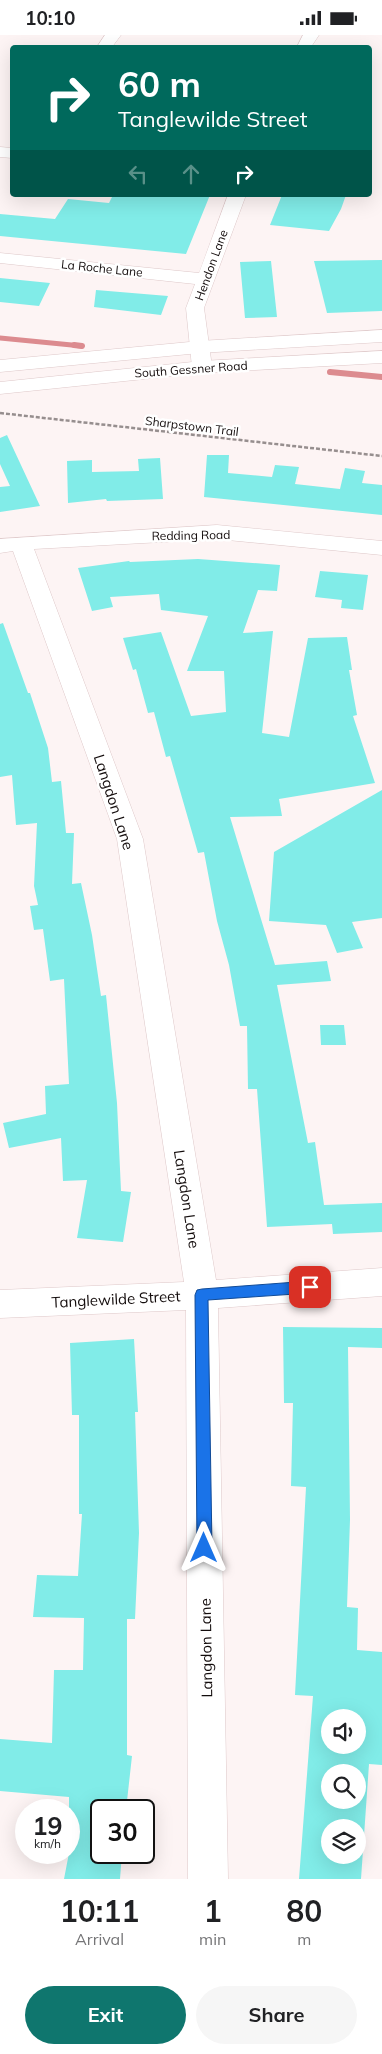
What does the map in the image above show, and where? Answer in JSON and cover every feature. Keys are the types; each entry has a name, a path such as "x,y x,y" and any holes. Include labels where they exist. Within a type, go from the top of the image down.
{"street":[{"name":"Hendon Lane","path":"202,367 195,308 236,197"},
{"name":"La Roche Lane","path":"0,258 205,279"},
{"name":"South Gessner Road","path":"0,366 200,347 382,336"},
{"name":"South Gessner Road","path":"0,387 202,367 382,357"},
{"name":"Redding Road","path":"10,544 217,532 382,548"},
{"name":"Langdon Lane","path":"10,544 130,839 202,1295 208,1879"},
{"name":"Tanglewilde Street","path":"0,1304 202,1295 382,1282"}],"path":[{"name":"Sharpstown Trail","path":"0,413 382,457"}],"building":[{"path":"112,197 209,197 186,254 0,236 0,214 55,219 68,199 109,203"},
{"path":"281,197 345,197 329,231 270,225"},
{"path":"382,260 382,311 327,313 314,261"},
{"path":"271,261 277,317 245,318 240,262"},
{"path":"0,278 50,283 39,306 0,302"},
{"path":"96,290 168,296 161,315 94,307"},
{"path":"7,435 40,506 0,512 0,487 10,486 0,464 0,438"},
{"path":"207,455 229,455 228,473 272,477 275,465 299,467 295,484 340,489 345,468 365,471 362,483 382,485 382,515 204,497"},
{"path":"160,458 163,499 107,501 106,499 68,503 67,461 92,460 92,472 139,471 138,459"},
{"path":"198,559 280,565 277,591 258,590 243,633 273,631 262,733 289,737 308,638 347,637 352,670 349,670 357,715 353,716 375,783 279,799 282,816 230,817 275,965 327,961 331,981 277,985 308,1143 315,1142 324,1205 382,1203 382,1232 333,1234 332,1224 267,1227 257,1089 248,1089 247,1026 240,1026 229,965 217,921 204,852 198,853 170,756 166,757 154,712 148,713 136,669 133,670 123,638 161,632 191,716 226,712 224,671 187,671 208,616 161,610 159,594 110,597 113,607 92,611 78,568 129,561"},
{"path":"320,571 368,575 363,610 341,608 342,600 315,597"},
{"path":"3,623 28,693 30,693 48,748 52,782 61,781 66,833 74,833 72,884 81,883 92,935 101,996 106,995 117,1103 121,1191 131,1192 123,1242 77,1238 87,1180 63,1181 61,1138 9,1148 3,1123 46,1114 45,1086 69,1084 64,979 50,981 43,929 34,930 30,906 38,905 34,886 37,823 16,825 12,775 0,777 0,624"},
{"path":"382,790 382,918 352,922 363,948 337,953 326,925 269,921 274,852"},
{"path":"320,1025 344,1025 346,1045 321,1045"},
{"path":"283,1327 382,1328 382,1348 348,1347 350,1520 347,1607 358,1608 357,1650 382,1652 382,1765 369,1764 366,1807 366,1764 321,1764 321,1809 366,1809 365,1819 321,1819 321,1864 362,1864 361,1879 299,1879 313,1696 295,1695 306,1487 291,1486 293,1403 284,1403"},
{"path":"134,1339 138,1412 135,1412 139,1533 135,1619 127,1619 127,1755 132,1756 127,1799 90,1799 90,1864 121,1864 120,1879 64,1879 67,1864 80,1864 80,1799 0,1791 0,1739 52,1743 54,1670 83,1670 84,1618 33,1617 37,1575 78,1576 82,1514 79,1514 79,1415 72,1415 70,1343"}],"waterway":[{"path":"0,338 82,346 74,345"},
{"path":"330,372 382,377"}],"route":[{"path":"204,1548 202,1295 310,1287"}]}
